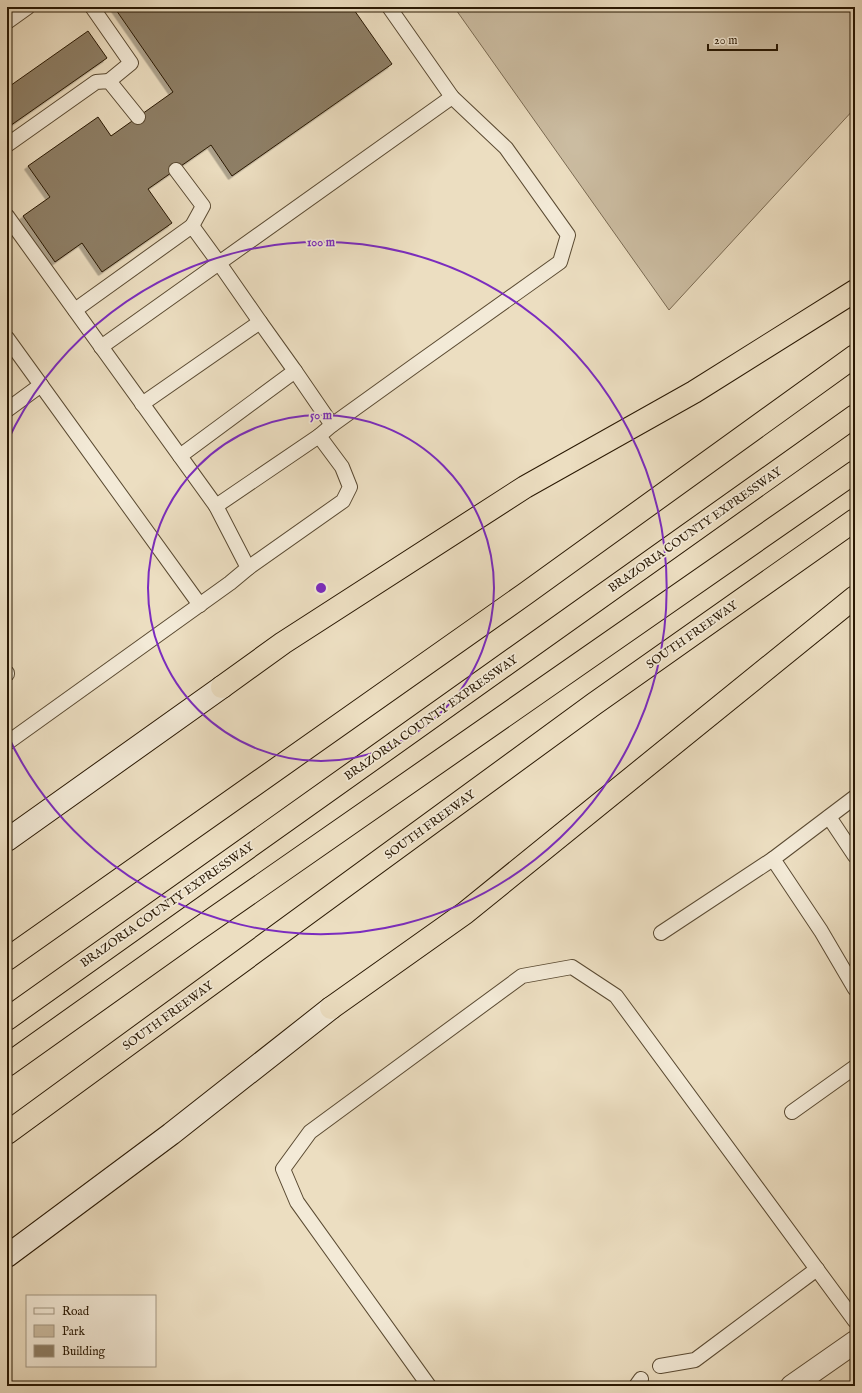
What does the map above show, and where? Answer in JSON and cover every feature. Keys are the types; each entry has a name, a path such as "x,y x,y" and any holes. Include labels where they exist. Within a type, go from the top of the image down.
{"highway":[{"path":"222,687 283,643 525,487 694,392 855,291"},
{"path":"7,959 525,594 855,356"},
{"name":"BRAZORIA COUNTY EXPRESSWAY","path":"7,1019 855,416"},
{"path":"7,1065 194,932 855,472"},
{"name":"SOUTH FREEWAY","path":"7,1133 588,709 855,520"},
{"path":"331,1008 465,913 855,597"}],"main road":[{"path":"7,840 222,687"},
{"path":"7,1256 171,1134 331,1008"},
{"path":"792,1386 855,1342"}],"lane":[{"path":"7,22 28,7"},
{"path":"7,145 96,82 109,81 131,63 92,7"},
{"path":"216,506 319,436 332,425 560,262 568,235 506,148 452,97 388,7"},
{"path":"109,81 138,117"},
{"path":"101,347 452,97"},
{"path":"75,310 192,226 203,206 176,170"},
{"path":"7,216 216,506 248,568"},
{"path":"192,226 332,425"},
{"path":"142,404 260,322"},
{"path":"7,338 200,605"},
{"path":"180,456 295,371"},
{"path":"7,410 41,385"},
{"path":"7,743 343,501 350,487 342,467 319,436"},
{"path":"661,933 773,859 855,797"},
{"path":"829,817 855,856"},
{"path":"773,859 821,931 855,989"},
{"path":"429,1386 297,1202 283,1169 310,1132 522,976 572,967 616,996 855,1321"},
{"path":"792,1112 855,1067"},
{"path":"660,1366 695,1360 817,1269"}],"green space":[{"path":"454,7 855,7 855,108 669,310"}],"building":[{"path":"114,7 352,7 392,64 232,176 211,145 148,189 172,223 102,272 82,243 55,262 23,216 50,197 28,166 98,117 111,136 173,92"},
{"path":"88,31 107,58 7,128 7,88"}]}
